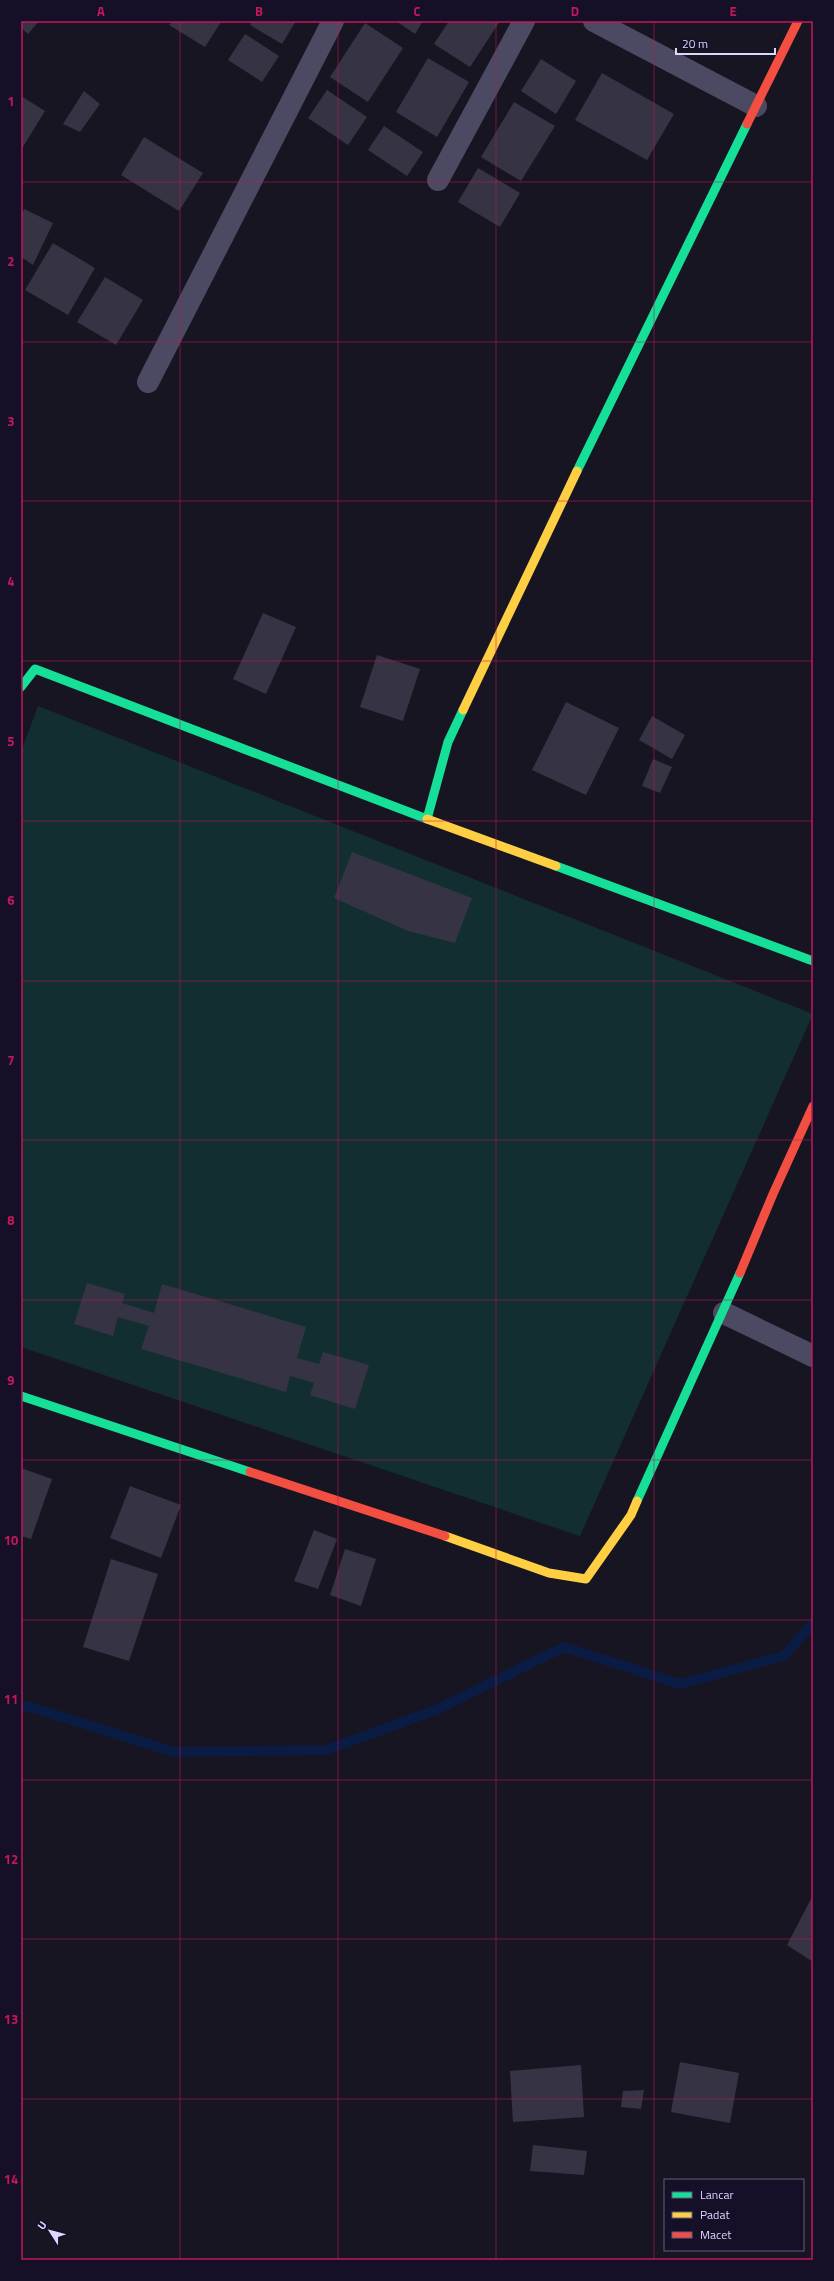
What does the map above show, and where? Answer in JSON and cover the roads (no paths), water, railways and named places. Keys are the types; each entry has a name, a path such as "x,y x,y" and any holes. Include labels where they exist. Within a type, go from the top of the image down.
{"street":[{"path":"148,382 333,21"},
{"path":"438,180 524,21"},
{"path":"594,21 756,106"},
{"path":"427,819 451,735 532,563 798,21"},
{"path":"21,687 35,669 427,819 667,906 813,961"},
{"path":"21,1396 510,1558 549,1573 586,1579 631,1515 724,1313 773,1194 813,1106"},
{"path":"724,1313 813,1356"}],"waterway":[{"path":"21,1706 30,1707 174,1752 326,1750 436,1710 564,1647 680,1684 784,1656 813,1623"}]}
